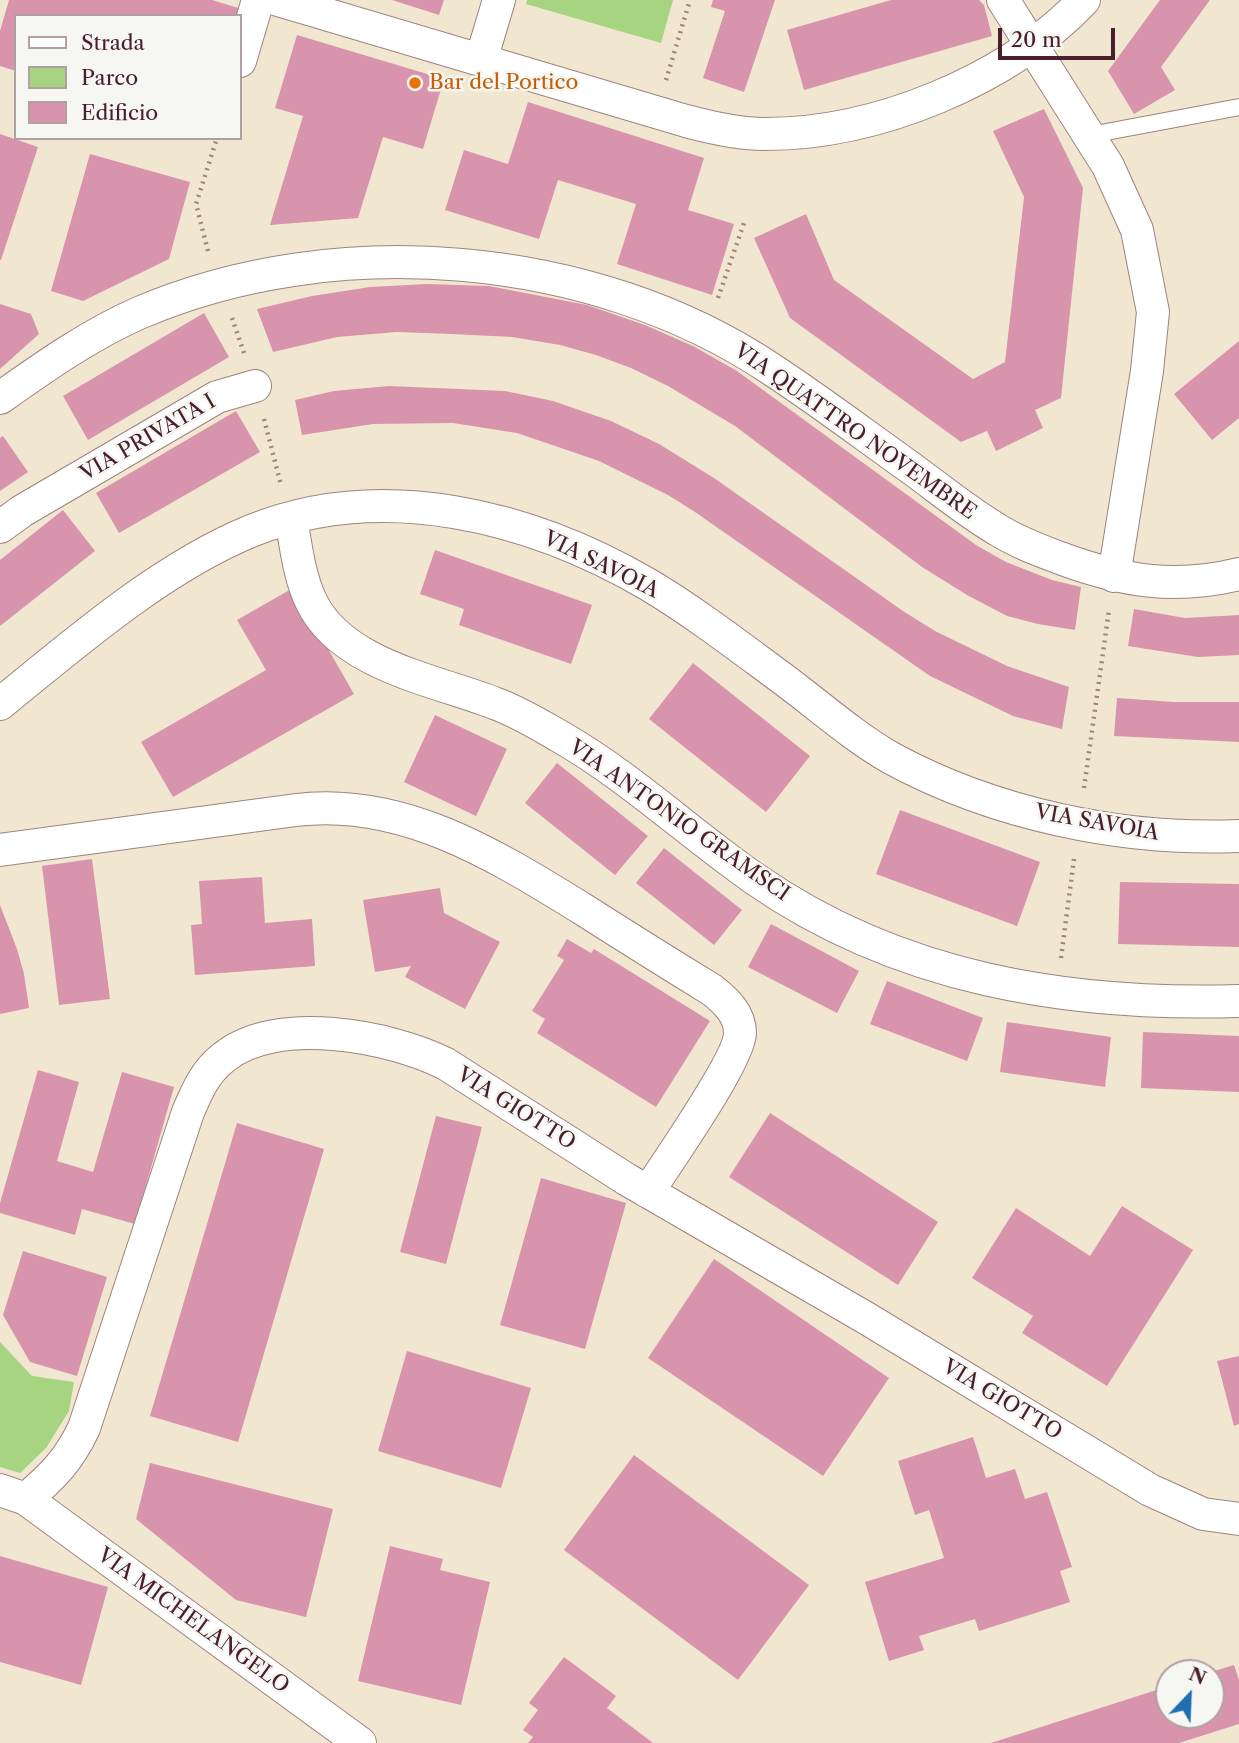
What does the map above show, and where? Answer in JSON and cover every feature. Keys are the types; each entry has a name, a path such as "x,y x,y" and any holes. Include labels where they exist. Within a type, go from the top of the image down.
{"street":[{"path":"242,54 258,0"},
{"path":"278,0 656,112 741,133 764,134 811,131 880,116 924,102 955,89 1032,44 1059,24 1084,0"},
{"path":"481,60 499,0"},
{"path":"1003,0 1108,166 1137,230 1153,312 1147,371 1114,576"},
{"name":"VIA QUATTRO NOVEMBRE","path":"0,398 74,347 135,315 221,285 282,272 334,265 401,262 478,266 587,288 662,312 706,332 772,369 1000,532 1034,548 1114,576 1175,582 1218,579 1239,574"},
{"name":"VIA PRIVATA I","path":"0,527 34,504 217,397 255,386"},
{"name":"VIA SAVOIA","path":"0,704 103,622 161,582 229,541 291,519 359,508 421,507 482,516 540,534 653,587 874,747 916,770 1020,809 1079,824 1163,836 1239,836"},
{"name":"VIA ANTONIO GRAMSCI","path":"291,519 305,587 312,603 332,630 345,640 388,666 496,703 537,723 590,755 757,880 836,926 912,957 1027,989 1114,1000 1177,1003 1239,1001"},
{"path":"0,850 333,807 379,813 405,820 440,831 483,851 537,881 712,990 724,999 738,1020 740,1035 732,1060 648,1192"},
{"name":"VIA GIOTTO","path":"13,1495 59,1469 76,1444 90,1413 197,1091 208,1073 223,1057 241,1046 263,1039 311,1033 392,1042 446,1064 648,1192 866,1318 1150,1490 1203,1514 1239,1519"},
{"name":"VIA MICHELANGELO","path":"13,1495 360,1743"}],"lane":[{"path":"1090,135 1239,107"}],"path":[{"path":"656,112 690,0"},
{"path":"215,140 196,204 205,244 255,386 291,519"},
{"path":"706,332 745,220"}],"green space":[{"path":"527,0 673,0 661,43 526,4"},
{"path":"0,1342 32,1376 74,1382 69,1411 46,1448 20,1473 0,1467"}],"building":[{"path":"9,0 212,0 245,10 242,14 14,14 14,70 0,66 0,31"},
{"path":"392,0 444,0 439,15"},
{"path":"713,0 775,0 744,92 703,78 725,11 711,7"},
{"path":"891,0 979,0 984,5 992,36 804,90 787,30"},
{"path":"1160,0 1210,0 1161,67 1175,90 1134,114 1108,71"},
{"path":"297,35 444,79 423,149 383,137 358,218 270,225 303,116 275,108"},
{"path":"528,102 704,158 688,210 734,224 712,295 617,264 636,204 558,180 539,239 445,210 464,150 508,164"},
{"path":"1044,109 1083,188 1061,398 1035,410 1043,428 996,451 987,431 961,442 790,318 754,238 806,214 834,280 973,379 1005,362 1024,197 993,131"},
{"path":"0,134 38,147 0,260"},
{"path":"90,154 190,182 169,259 83,301 51,291"},
{"path":"427,284 489,286 587,305 645,325 693,346 737,371 976,545 1006,562 1052,580 1081,587 1075,630 1007,616 967,595 922,567 735,426 668,386 631,368 560,345 512,337 452,334 397,332 337,337 273,352 257,309 312,296 370,287"},
{"path":"0,304 31,314 39,334 0,369"},
{"path":"204,313 229,357 88,440 63,396"},
{"path":"1239,341 1239,418 1212,440 1174,394"},
{"path":"389,386 505,391 553,401 611,421 659,444 714,478 935,631 1007,666 1069,687 1062,729 1013,716 930,676 695,512 668,495 599,461 517,433 453,423 373,424 302,435 295,400 334,391"},
{"path":"236,411 260,452 119,533 96,493"},
{"path":"3,436 28,472 0,491 0,438"},
{"path":"63,510 95,551 0,626 0,560"},
{"path":"435,550 592,605 571,664 459,625 464,609 420,594"},
{"path":"293,588 354,694 173,797 141,742 266,670 237,620"},
{"path":"1134,609 1185,618 1239,615 1239,655 1198,657 1128,646"},
{"path":"693,663 810,756 766,812 649,719"},
{"path":"1117,698 1174,702 1239,702 1239,742 1114,736"},
{"path":"435,715 507,749 476,816 404,782"},
{"path":"557,763 648,836 615,875 525,803"},
{"path":"900,810 1040,862 1017,926 876,874"},
{"path":"664,848 742,910 714,945 636,883"},
{"path":"92,859 110,999 59,1005 42,866"},
{"path":"262,877 265,923 312,919 315,966 195,975 191,925 202,924 199,881"},
{"path":"1120,882 1239,884 1239,947 1118,944"},
{"path":"440,888 444,913 500,942 465,1009 405,977 411,966 375,972 363,900"},
{"path":"0,905 17,949 29,1008 0,1014"},
{"path":"771,924 859,971 837,1013 748,967"},
{"path":"567,939 591,953 594,949 710,1021 656,1107 537,1033 545,1019 532,1011 564,960 557,956"},
{"path":"887,981 983,1018 967,1061 870,1024"},
{"path":"1007,1022 1111,1037 1105,1087 1000,1072"},
{"path":"1143,1032 1239,1036 1239,1092 1141,1088"},
{"path":"38,1070 79,1082 57,1161 93,1172 122,1072 174,1087 135,1224 82,1209 75,1235 0,1213 0,1203"},
{"path":"770,1113 938,1222 898,1285 729,1177"},
{"path":"436,1116 482,1127 446,1264 400,1252"},
{"path":"237,1123 324,1149 238,1442 150,1416"},
{"path":"541,1178 626,1203 585,1349 500,1325"},
{"path":"1122,1206 1193,1250 1107,1386 1022,1333 1033,1316 972,1278 1016,1208 1090,1256"},
{"path":"23,1251 107,1277 77,1376 30,1362 3,1315"},
{"path":"714,1259 889,1378 823,1476 648,1358"},
{"path":"407,1351 531,1388 501,1488 378,1451"},
{"path":"1239,1356 1239,1424 1234,1426 1217,1361"},
{"path":"973,1437 986,1478 1015,1469 1025,1499 1047,1492 1072,1567 1060,1571 1070,1602 979,1631 975,1619 919,1636 924,1650 889,1661 865,1582 944,1558 929,1510 915,1515 898,1461"},
{"path":"634,1455 809,1585 738,1680 564,1550"},
{"path":"150,1463 333,1509 306,1617 236,1600 136,1519"},
{"path":"390,1546 443,1559 440,1570 490,1582 461,1705 358,1681"},
{"path":"0,1556 108,1587 81,1685 0,1662"},
{"path":"564,1657 616,1696 607,1708 653,1743 528,1743 533,1737 523,1730 538,1710 529,1703"},
{"path":"1234,1665 1239,1680 1239,1724 1225,1728 1225,1668"},
{"path":"1155,1690 1155,1729 1223,1729 1179,1743 991,1743"}],"place":[{"name":"Bar del Portico","path":"415,83"}]}
